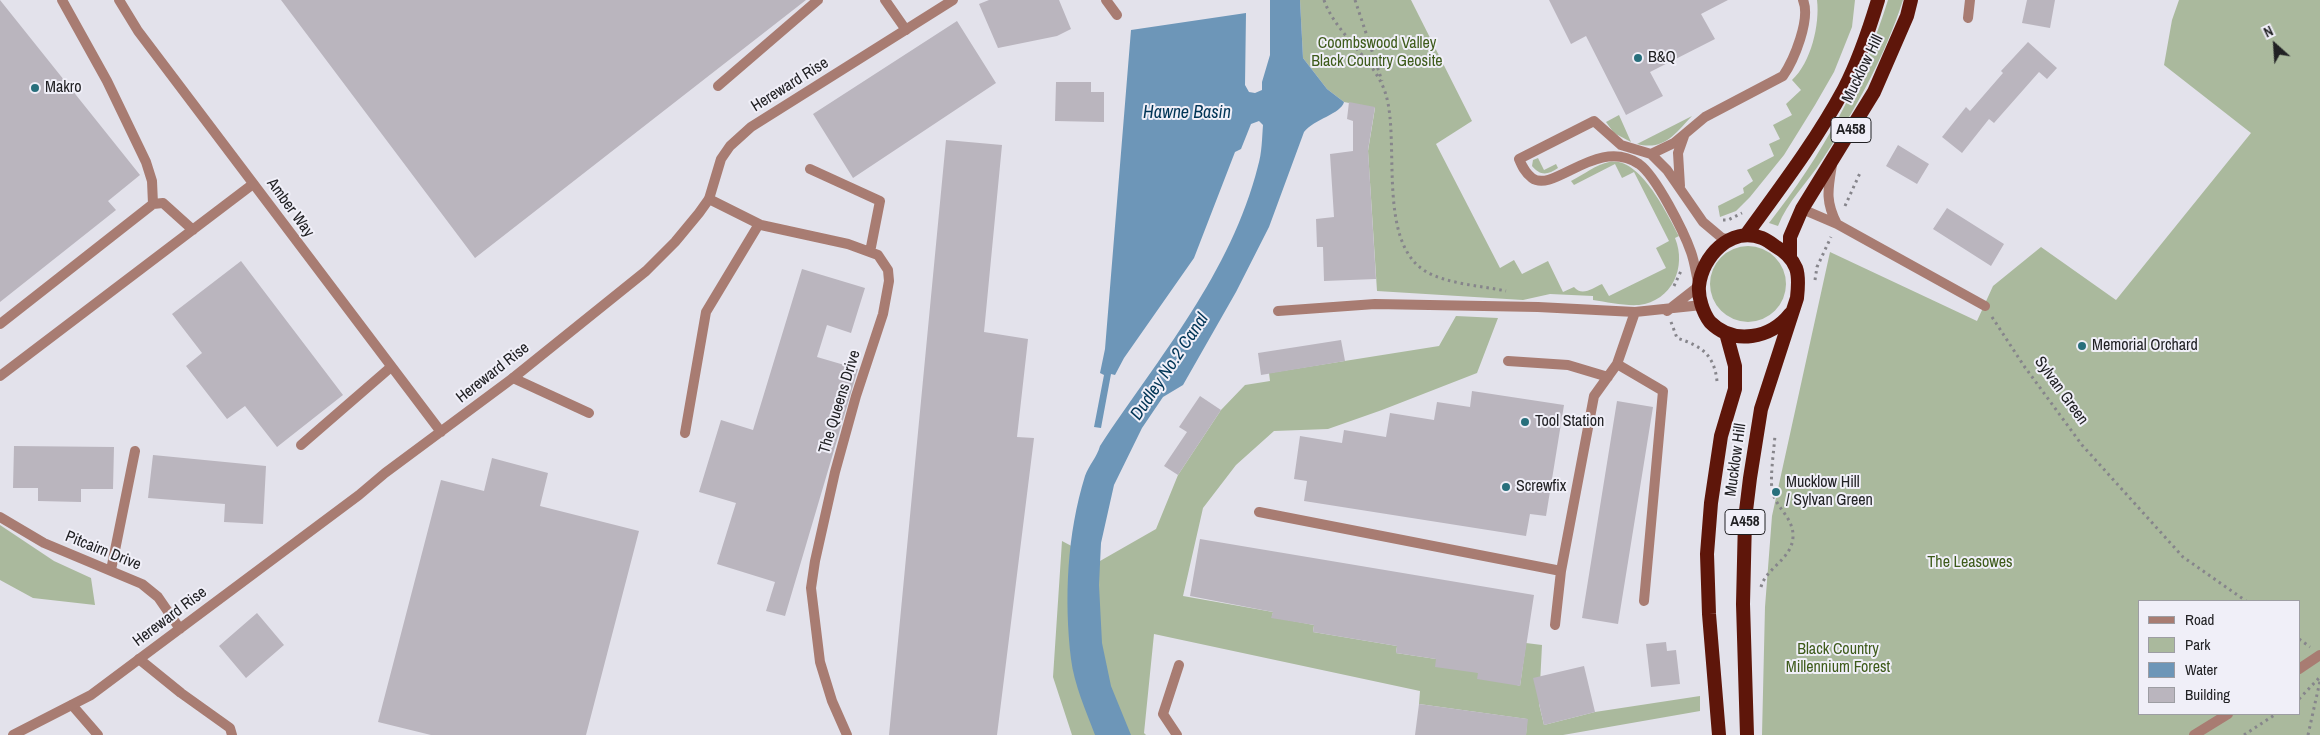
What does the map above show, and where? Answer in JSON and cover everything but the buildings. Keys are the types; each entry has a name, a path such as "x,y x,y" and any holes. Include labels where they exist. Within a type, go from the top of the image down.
{"highway":[{"name":"Mucklow Hill","path":"1746,236 1797,166 1844,88 1868,32 1878,0"},
{"name":"Mucklow Hill","path":"1747,735 1743,604 1745,519 1761,409 1790,314 1797,298 1797,269 1790,257 1790,237 1802,209 1874,92 1907,16 1911,0"},
{"path":"1790,257 1781,249 1762,238 1736,236 1717,248 1705,263 1700,275 1699,286 1702,306 1708,320 1726,333 1753,337 1764,334 1783,323 1790,314"},
{"name":"Mucklow Hill","path":"1718,735 1709,614 1707,554 1711,503 1721,436 1735,389 1735,366 1726,333"}],"street":[{"path":"62,0 106,80 146,162 152,181 153,204"},
{"name":"Amber Way","path":"119,0 138,31 440,432"},
{"path":"718,86 818,0"},
{"path":"885,0 906,30"},
{"name":"Hereward Rise","path":"13,735 91,695 513,378 646,272 675,242 709,199 721,159 730,146 751,127 953,0"},
{"path":"1106,0 1117,15"},
{"path":"1651,154 1684,136 1705,117 1783,76 1790,67 1805,22 1806,12 1803,0"},
{"path":"1968,18 1970,0"},
{"path":"1667,311 1699,286 1692,254 1685,237 1661,194 1640,165 1619,157 1602,156 1563,174 1540,180 1533,179 1529,175 1519,159 1594,121 1620,145 1651,154 1667,170 1703,222 1722,238 1730,240"},
{"path":"1680,188 1678,153 1684,136"},
{"path":"1833,159 1828,196 1830,210 1837,224"},
{"path":"810,169 880,201 870,252"},
{"path":"0,376 253,184"},
{"name":"The Queens Drive","path":"709,199 759,224 848,244 878,255 888,270 889,281 883,314 856,396 835,472 815,561 811,588 820,662 832,701 847,735"},
{"path":"0,324 153,204 163,203 192,230"},
{"path":"1802,209 1837,224 1985,306"},
{"path":"685,433 706,312 759,224"},
{"path":"1278,311 1375,304 1538,307 1635,312 1667,311 1702,306"},
{"path":"1554,625 1561,571 1594,396 1617,364 1635,312"},
{"path":"1508,361 1568,365 1608,377"},
{"path":"1617,364 1663,391 1644,601"},
{"path":"300,445 391,367"},
{"path":"513,378 589,413"},
{"path":"111,570 135,451"},
{"path":"1259,512 1561,571"},
{"name":"Pitcairn Drive","path":"0,517 44,543 125,575 147,588 158,597 180,629"},
{"path":"2300,668 2320,655"},
{"path":"139,658 181,693 230,728 232,735"},
{"path":"1177,735 1163,714 1179,665"},
{"path":"72,705 98,735"},
{"path":"2194,735 2226,715"}],"path":[{"path":"1324,0 1332,15 1372,68 1386,94"},
{"path":"1355,0 1386,94 1391,125 1391,187 1402,238 1409,256 1425,271 1437,276 1514,293"},
{"path":"1844,207 1860,173"},
{"path":"1670,290 1676,284 1683,263"},
{"name":"Sylvan Green","path":"1985,306 2024,366 2082,445 2183,557 2245,600"},
{"path":"1672,325 1677,338 1702,348 1716,369 1718,384"},
{"path":"1760,590 1767,572 1789,550 1793,537 1791,524 1776,501 1772,488 1775,431"},
{"path":"2300,698 2320,677"},
{"path":"2308,735 2320,681"},
{"path":"2244,735 2274,715"}],"green space":[{"name":"Coombswood Valley Black Country Geosite","path":"1300,0 1411,0 1472,121 1436,144 1500,268 1514,260 1522,274 1548,261 1563,292 1574,287 1584,292 1602,284 1609,296 1666,268 1656,248 1669,241 1634,172 1622,178 1615,164 1574,185 1571,181 1604,163 1620,163 1631,168 1651,188 1679,236 1675,238 1679,260 1678,271 1668,290 1651,302 1639,305 1593,300 1593,296 1550,294 1523,300 1377,291 1368,151 1375,108 1344,102 1327,89 1303,58"},
{"path":"1817,0 1855,0 1852,27 1834,72 1784,155 1750,197 1736,211 1720,217 1718,206 1744,193 1743,188 1753,181 1747,170 1774,156 1769,144 1780,139 1773,125 1792,115 1786,104 1801,90 1792,80 1799,73 1813,43 1818,10"},
{"path":"1888,0 1903,0 1896,21 1868,83 1834,141 1792,200 1778,226 1769,223 1806,171 1839,117 1866,60"},
{"name":"The Leasowes","path":"2179,0 2320,0 2320,735 1762,735 1765,607 1772,516 1830,252 1977,321 1993,286 2041,247 2116,300 2251,133 2164,65 2172,20"},
{"path":"1619,115 1631,142 1614,133 1606,122"},
{"path":"1692,116 1674,135 1662,143 1646,146 1637,144"},
{"path":"1538,158 1544,170 1556,164 1558,168 1547,173 1538,172 1532,166 1533,160"},
{"path":"1756,246 1769,252 1780,263 1786,276 1784,299 1769,316 1756,322 1740,322 1727,316 1712,299 1710,276 1716,263 1733,248"},
{"path":"1456,316 1498,318 1477,373 1328,429 1274,431 1236,465 1203,508 1183,596 1273,612 1272,617 1314,625 1313,632 1397,646 1396,653 1436,659 1520,686 1526,643 1542,645 1539,704 1544,725 1595,712 1700,696 1700,711 1563,735 1526,735 1527,719 1419,704 1420,691 1154,634 1144,733 1146,735 1072,735 1053,677 1062,541 1100,561 1156,529 1178,475 1221,410 1245,385 1270,381 1269,373 1439,346"},
{"path":"0,525 54,561 91,578 95,605 33,598 0,580"}],"water":[{"path":"1270,0 1300,0 1303,58 1327,89 1344,102 1338,110 1308,127 1304,132 1269,227 1236,292 1183,385 1163,397 1142,428 1114,485 1101,543 1099,585 1102,643 1111,686 1131,735 1095,735 1075,678 1071,659 1068,613 1071,544 1074,521 1085,476 1100,446 1169,347 1212,278 1246,205 1258,166 1263,125 1259,121 1251,124 1241,149 1235,152 1194,258 1124,358 1115,375 1111,374 1101,428 1094,427 1104,375 1100,373 1105,349 1131,30 1246,13 1245,85 1249,92 1255,93 1262,90 1262,82 1270,55"}],"place":[{"name":"B&Q","path":"1638,58"},
{"name":"Makro","path":"35,88"},
{"name":"Memorial Orchard","path":"2082,346"},
{"name":"Tool Station","path":"1525,422"},
{"name":"Screwfix","path":"1506,487"},
{"name":"Mucklow Hill / Sylvan Green","path":"1776,492"}],"water label":[{"name":"Hawne Basin","path":"1187,113"},
{"name":"Dudley No.2 Canal","path":"1170,367"}],"park label":[{"name":"Black Country Millennium Forest","path":"1838,659"}]}
